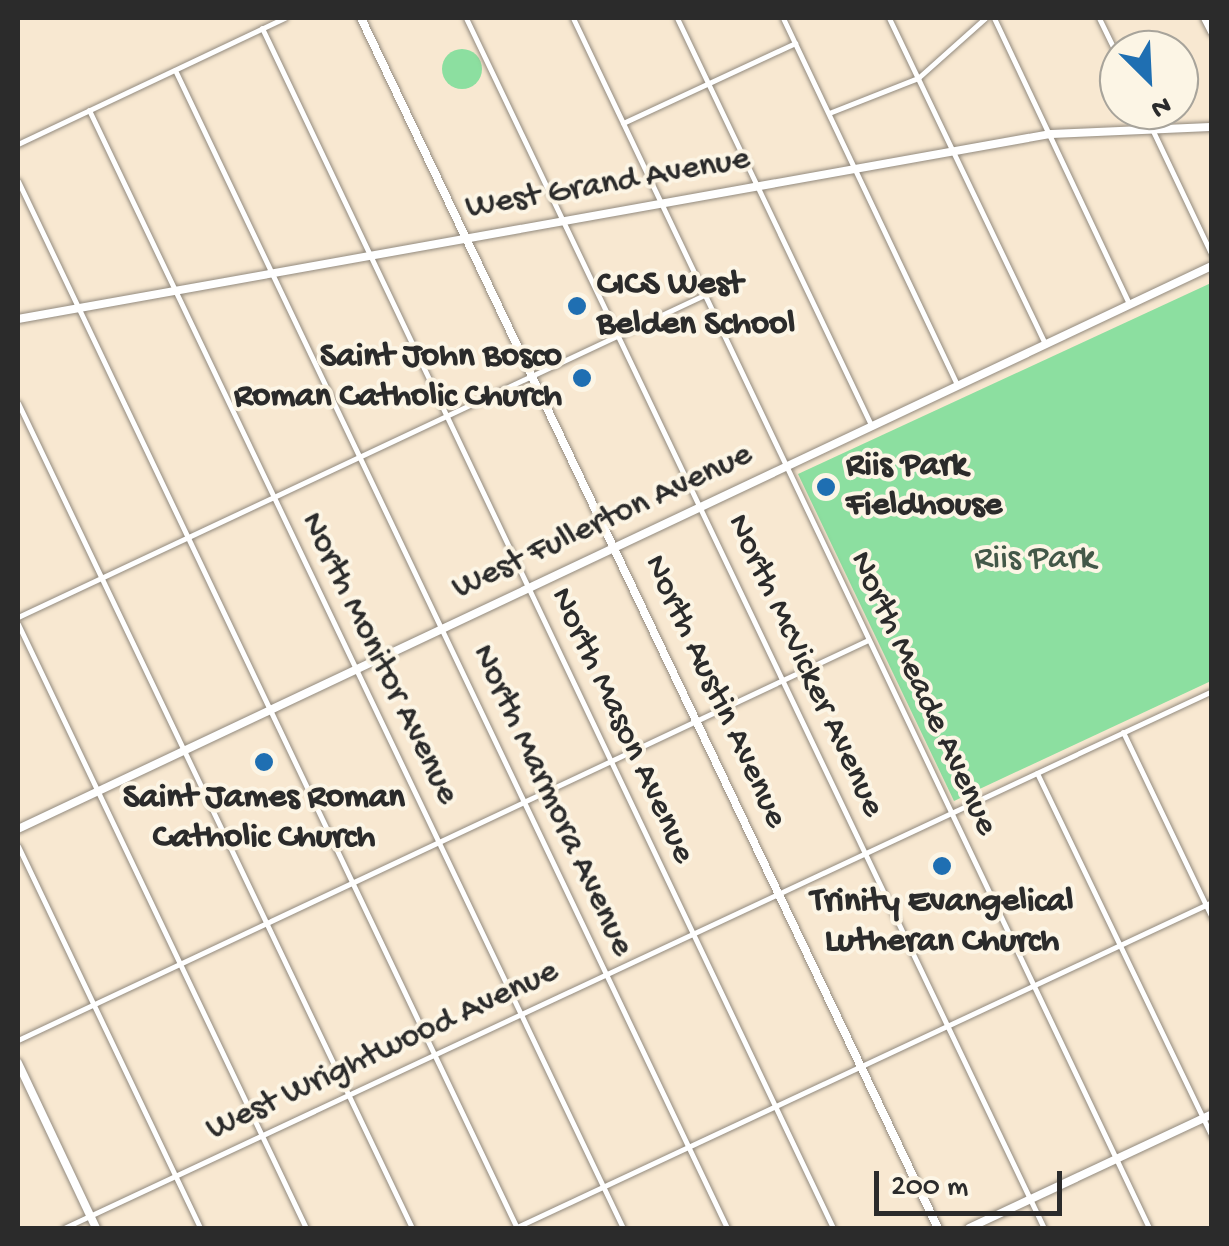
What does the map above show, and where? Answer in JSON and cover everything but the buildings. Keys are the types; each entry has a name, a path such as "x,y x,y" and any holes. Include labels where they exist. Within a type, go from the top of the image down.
{"main road":[{"name":"North Austin Avenue","path":"362,18 938,1228"},
{"path":"1205,18 1212,32"},
{"name":"West Grand Avenue","path":"18,319 1050,134 1118,130"},
{"name":"West Fullerton Avenue","path":"18,829 1212,266"},
{"path":"18,1063 96,1228"},
{"path":"969,1228 1207,1116"}],"street":[{"path":"18,144 285,18"},
{"name":"North McVicker Avenue","path":"466,18 1044,1228"},
{"name":"North Meade Avenue","path":"572,18 1148,1228"},
{"path":"678,18 872,426"},
{"path":"783,18 958,386"},
{"path":"889,18 1045,344"},
{"path":"829,113 918,78 985,18"},
{"path":"994,18 1129,305"},
{"name":"North Mason Avenue","path":"262,28 833,1228"},
{"path":"623,123 795,43"},
{"name":"North Marmora Avenue","path":"175,70 727,1228"},
{"name":"North Monitor Avenue","path":"89,110 622,1228"},
{"path":"1153,130 1212,255"},
{"path":"18,181 516,1228 1208,904"},
{"path":"306,1228 18,621 101,578 704,295"},
{"path":"18,405 412,1228"},
{"path":"18,1040 868,640"},
{"name":"West Wrightwood Avenue","path":"64,1228 1211,693"},
{"path":"1123,732 1212,918"},
{"path":"1037,772 1119,945 1207,1116 1212,1137"},
{"path":"18,846 200,1228"}],"green space":[{"path":"462,49 476,55 482,69 476,83 462,89 448,83 442,69 448,55"},
{"name":"Riis Park","path":"1211,283 1211,681 954,801 798,474"}],"waterway":[{"path":"1210,366 1212,344"}],"place":[{"name":"CICS West Belden School","path":"577,306"},
{"name":"Saint John Bosco Roman Catholic Church","path":"582,378"},
{"name":"Riis Park Fieldhouse","path":"826,487"},
{"name":"Saint James Roman Catholic Church","path":"264,762"},
{"name":"Trinity Evangelical Lutheran Church","path":"942,866"}]}
